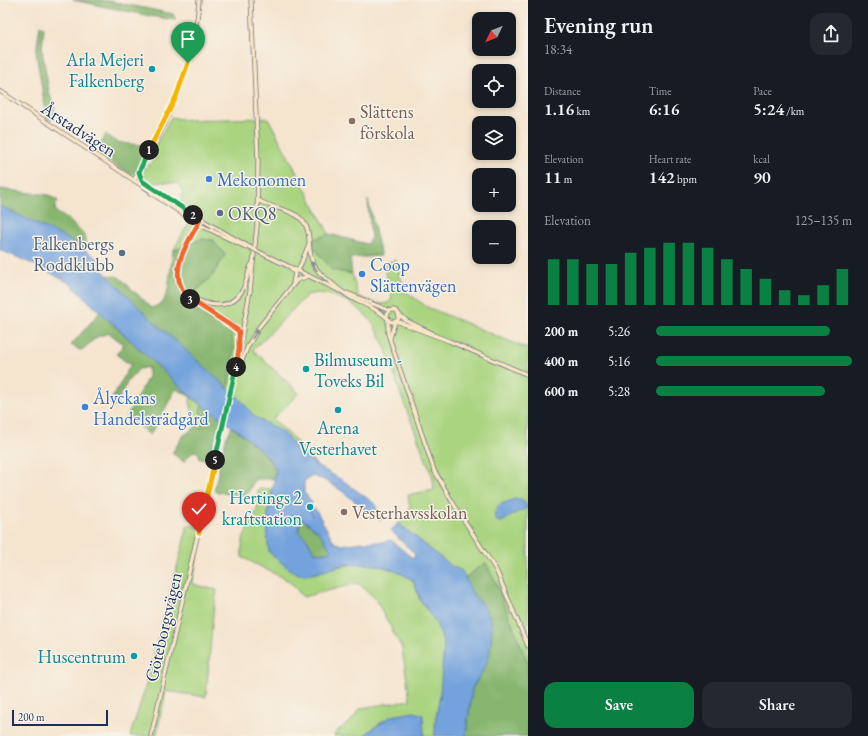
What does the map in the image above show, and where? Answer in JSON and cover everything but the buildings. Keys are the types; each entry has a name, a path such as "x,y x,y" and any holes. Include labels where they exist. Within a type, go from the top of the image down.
{"main road":[{"path":"134,180 183,80 194,40 199,0"},
{"path":"233,384 253,260 258,200 258,137 251,0"},
{"name":"Årstadvägen","path":"0,91 198,224 232,241 251,248"},
{"path":"139,172 142,181 163,197"},
{"name":"Årstadvägen","path":"144,187 251,248 343,292 390,311 395,311 407,321 449,341"},
{"path":"258,200 269,207 291,212 299,218 308,230 310,260 343,292"},
{"path":"200,220 183,252 179,264 182,288 195,303 237,328 240,335 239,349"},
{"path":"298,271 309,244"},
{"path":"187,295 201,303 212,305 221,305 231,300 243,289 253,260"},
{"path":"285,264 295,273 291,287"},
{"path":"233,384 253,337 299,278 309,276"},
{"name":"Årstadvägen","path":"343,292 378,311 388,319 449,341"},
{"path":"390,311 387,330 434,470 449,498 496,570 528,646"},
{"path":"390,340 392,327 396,322 398,314"},
{"path":"449,341 528,375"},
{"name":"Göteborgsvägen","path":"151,736 233,384"}],"green space":[{"path":"73,0 104,0 173,14 176,20 150,16"},
{"path":"40,25 44,28 42,50 49,92 56,114 51,121 47,119 36,53"},
{"path":"171,117 186,120 268,118 329,234 315,239 332,270 352,274 358,296 379,304 391,301 392,294 383,264 395,260 405,291 427,307 528,349 528,736 466,736 472,689 463,574 459,569 451,566 398,523 410,509 408,495 434,490 433,478 402,398 383,341 367,317 360,310 335,296 316,293 307,295 253,350 299,393 273,419 308,453 316,465 255,417 228,389 234,347 184,303 212,276 225,255 213,240 201,239 173,251 187,226 197,215 180,203 183,192 178,183 162,182 149,184 142,178 144,169 157,158 152,152"},
{"path":"106,134 110,138 119,142 145,145 142,162 132,175 99,156 104,148 100,146"},
{"path":"0,189 48,195 58,201 55,206 56,212 70,221 85,236 85,249 0,206"},
{"path":"368,200 381,256 350,258 352,274 332,270 313,246 315,239 329,234 367,244 371,238"},
{"path":"201,239 213,240 225,255 212,276 184,303 231,334 234,347 228,389 152,320 107,275 119,277 152,308 163,303 168,290 173,251"},
{"path":"100,312 191,397 176,389 150,435 127,416 148,377 148,367 139,369 128,381 114,407 110,402 131,364 116,354 123,347 122,343 109,333 97,337 80,350 71,345"},
{"path":"191,397 202,405 201,413 205,419 201,428 196,427 190,402"},
{"path":"202,405 221,418 209,458 199,459 199,454 196,451 190,454 184,462 172,453 183,436 196,427 201,428 205,419 200,413"},
{"path":"232,427 262,450 276,470 273,479 255,479 245,498 214,491 226,438"},
{"path":"260,489 272,489 268,510 270,528 284,560 294,571 299,573 314,573 348,565 367,564 394,570 413,580 420,600 436,622 441,632 445,647 444,672 437,713 435,736 424,736 424,732 384,720 363,736 334,736 337,731 350,722 361,708 410,700 402,648 375,598 358,583 303,597 289,581 242,557 244,537 257,510 258,491"},
{"path":"301,518 320,533 332,551 323,553 314,552 307,539 298,531"},
{"path":"188,525 203,528 192,584 217,590 213,614 206,697 166,691 156,736 130,736 145,689"},
{"path":"486,563 496,583 528,664 528,736 466,736 472,689 486,665 473,595 464,578"}],"water":[{"path":"0,206 68,239 101,261 101,269 152,320 238,397 255,417 282,432 316,465 345,482 375,504 381,520 341,490 323,479 313,476 304,481 304,492 312,503 307,506 313,516 310,510 313,508 316,510 334,542 342,545 391,540 411,557 415,558 414,553 391,531 398,523 451,566 462,571 473,595 482,603 491,620 492,627 490,651 486,665 472,689 466,736 435,736 444,643 436,623 421,601 413,580 385,567 376,565 346,565 306,575 296,573 286,567 269,552 267,537 268,514 276,470 268,457 242,434 191,397 69,283 40,267 0,250","holes":["301,518 320,533 331,551 323,553 314,552 307,539 298,531"]},
{"path":"515,499 521,499 528,507 501,522 497,521 494,515 499,505"},
{"path":"414,712 423,715 424,736 363,736 391,716"}],"place":[{"name":"Arla Mejeri Falkenberg","path":"152,69"},
{"name":"Slättens förskola","path":"352,121"},
{"name":"Mekonomen","path":"209,179"},
{"name":"OKQ8","path":"220,213"},
{"name":"Falkenbergs Roddklubb","path":"122,253"},
{"name":"Coop Slättenvägen","path":"362,274"},
{"name":"Bilmuseum - Toveks Bil","path":"306,369"},
{"name":"Ålyckans Handelsträdgård","path":"85,407"},
{"name":"Arena Vesterhavet","path":"338,410"},
{"name":"Hertings 2 kraftstation","path":"310,507"},
{"name":"Vesterhavsskolan","path":"344,512"},
{"name":"Huscentrum","path":"134,656"}],"route":[{"path":"188,63 176,97 139,172 140,178 145,184 200,220 183,252 179,264 178,275 182,288 189,298 195,303 206,311 233,325 240,333 239,349 233,382 199,533"}]}
